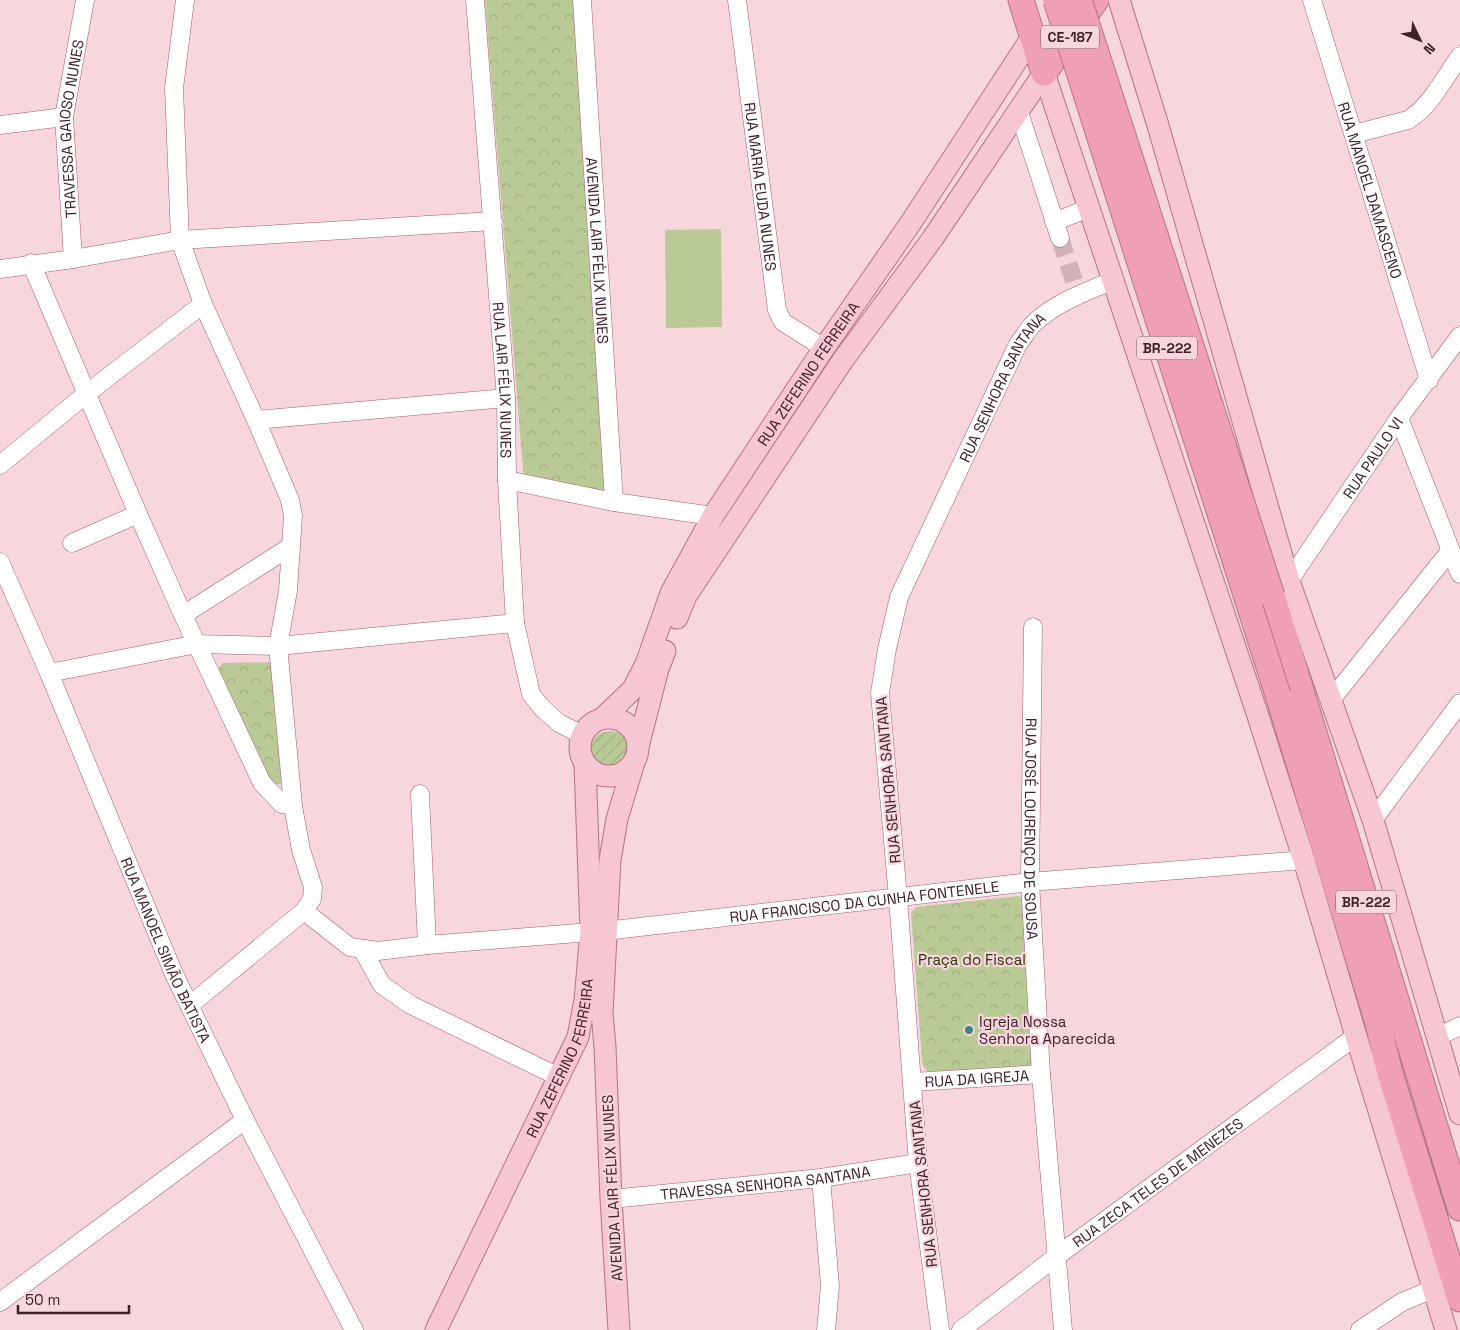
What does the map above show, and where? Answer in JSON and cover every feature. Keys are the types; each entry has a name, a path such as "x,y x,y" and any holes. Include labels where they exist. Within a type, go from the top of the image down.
{"highway":[{"name":"BR-222","path":"1021,0 1044,73"},
{"name":"BR-222","path":"1056,0 1278,695 1377,1020 1390,1073 1460,1299"},
{"name":"CE-187","path":"1032,37 1056,0"},
{"name":"BR-222","path":"1079,0 1281,589 1460,1208"},
{"name":"CE-187","path":"1044,73 1096,0"}],"main road":[{"path":"1119,0 1157,122 1281,589 1331,700 1373,820 1460,1114"},
{"name":"RUA ZEFERINO FERREIRA","path":"603,718 633,689 646,664 671,593 713,516 824,348 910,224 1032,37"},
{"name":"RUA ZEFERINO FERREIRA","path":"436,1330 578,1037 617,819 658,669 686,596 843,360 933,238 1044,73"},
{"name":"BR-222","path":"1044,73 1258,716 1304,860 1446,1330"},
{"path":"910,224 933,238"},
{"path":"603,718 620,720 627,724 637,738 636,753 629,768 621,774 601,775 592,771 585,764 580,754 579,745 587,727 594,721 603,718"},
{"name":"RUA ZEFERINO FERREIRA","path":"585,764 605,1047"},
{"path":"578,1037 589,1036 605,1047"},
{"name":"AVENIDA LAIR FÉLIX NUNES","path":"605,1047 611,1199 619,1330"}],"street":[{"name":"TRAVESSA GAIOSO NUNES","path":"73,259 64,116 85,0"},
{"path":"184,0 174,88 180,240 203,304 290,500 293,516 288,591 278,646 293,806 301,850 313,887 312,900 304,911 190,1005"},
{"name":"RUA LAIR FÉLIX NUNES","path":"475,0 506,398 507,480 515,623 532,694 542,708 559,723 582,736"},
{"name":"AVENIDA LAIR FÉLIX NUNES","path":"582,0 614,502"},
{"name":"RUA MARIA EUDA NUNES","path":"737,0 777,310 784,322 824,348"},
{"name":"RUA MANOEL DAMASCENO","path":"1313,0 1429,380"},
{"path":"1354,134 1408,120 1415,115 1423,108 1460,56"},
{"path":"1018,109 1057,230 1089,208"},
{"path":"0,125 64,116"},
{"path":"0,268 73,259 180,240 493,220"},
{"path":"31,263 138,514 262,783 282,804 293,806"},
{"name":"RUA SENHORA SANTANA","path":"940,1330 918,1163 880,694 887,649 900,597 1018,344 1033,325 1076,288 1114,280"},
{"path":"0,465 86,394 203,304"},
{"name":"RUA PAULO VI","path":"1281,589 1399,418 1460,336"},
{"path":"256,420 506,398"},
{"path":"1399,418 1460,574"},
{"path":"507,480 614,502 713,516"},
{"path":"72,543 138,514"},
{"path":"183,615 290,547"},
{"path":"1331,700 1450,551"},
{"name":"RUA MANOEL SIMÃO BATISTA","path":"0,562 49,673 174,974 245,1120 354,1330"},
{"path":"49,673 197,644 278,646 515,623"},
{"name":"RUA JOSÉ LOURENÇO DE SOUSA","path":"1033,627 1030,882 1041,1074 1063,1330"},
{"path":"1373,820 1460,704"},
{"path":"420,794 427,945"},
{"name":"RUA FRANCISCO DA CUNHA FONTENELE","path":"362,949 378,951 427,945 598,932 1030,882 1304,860"},
{"path":"304,911 350,947 362,949 382,985 411,1005 559,1077"},
{"path":"1437,1037 1460,1026"},
{"name":"RUA ZECA TELES DE MENEZES","path":"961,1330 1356,1036"},
{"name":"RUA DA IGREJA","path":"912,1082 1041,1074"},
{"path":"0,1302 245,1120"},
{"name":"TRAVESSA SENHORA SANTANA","path":"611,1199 821,1178 918,1163"},
{"path":"821,1178 830,1286 826,1330"},
{"path":"1360,1330 1402,1302 1433,1289"}],"green space":[{"path":"485,0 574,0 606,492 524,482"},
{"path":"721,229 722,327 666,328 665,230"},
{"path":"276,662 283,783 276,785 270,784 218,670 222,663"},
{"path":"610,731 621,734 627,740 630,751 627,762 621,768 610,771 599,768 593,762 590,751 593,740 599,734"},
{"name":"Praça do Fiscal","path":"1019,896 1024,901 1035,1069 929,1073 923,1066 922,1059 911,913 916,907"}],"tunnel":[{"path":"1060,238 1074,281"}],"place":[{"name":"Igreja Nossa Senhora Aparecida","path":"969,1030"}]}
